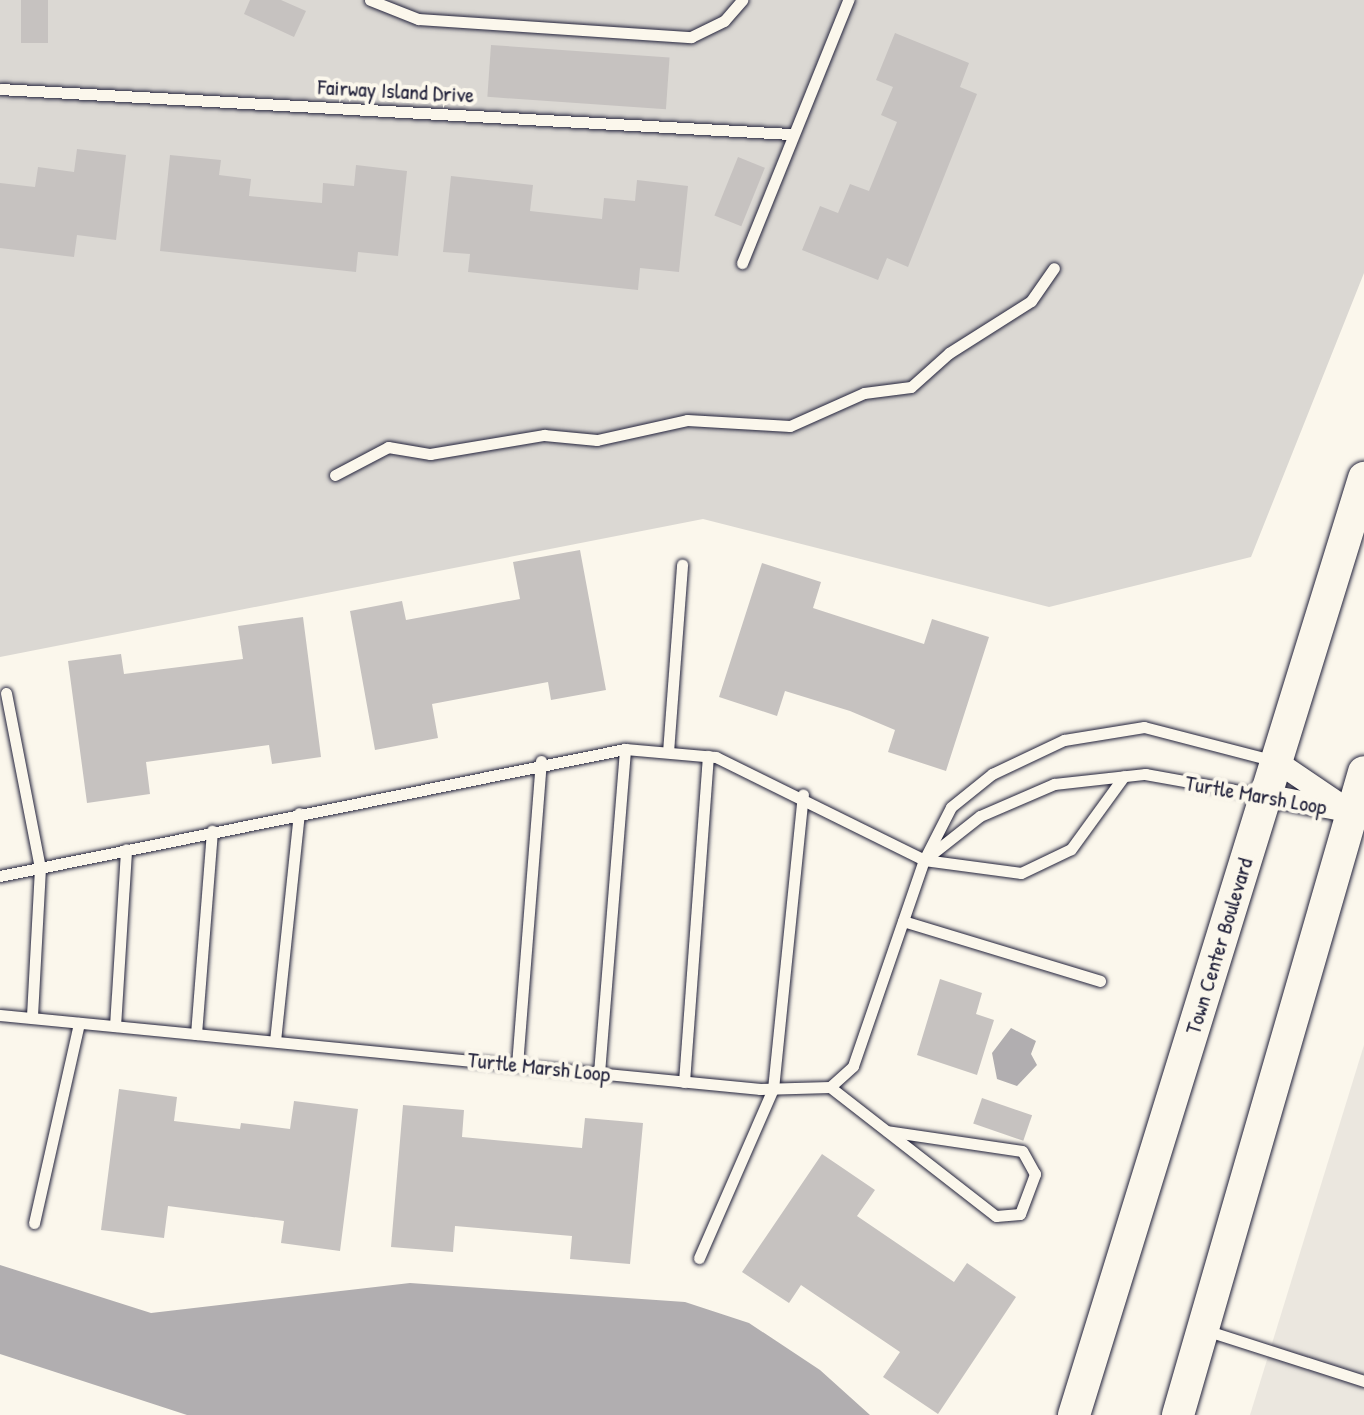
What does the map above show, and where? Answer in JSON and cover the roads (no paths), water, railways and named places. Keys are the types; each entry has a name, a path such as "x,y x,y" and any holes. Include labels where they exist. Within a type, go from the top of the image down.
{"main road":[{"name":"Town Center Boulevard","path":"1074,1415 1364,478"},
{"path":"1178,1415 1358,814 1364,772"}],"street":[{"name":"Turtle Marsh Loop","path":"1276,761 1358,814"},
{"name":"Turtle Marsh Loop","path":"1265,795 1358,814"}],"lane":[{"path":"370,0 418,19 691,37 724,21 742,0"},
{"path":"742,263 790,134 842,29 848,0"},
{"name":"Fairway Island Drive","path":"0,89 790,134"},
{"path":"335,475 388,447 430,454 544,435 597,440 687,420 790,426 864,393 911,387 949,353 1031,301 1054,268"},
{"path":"668,752 682,565"},
{"path":"6,693 40,868 32,1018"},
{"name":"Turtle Marsh Loop","path":"0,1015 684,1082 773,1089 830,1087 853,1066 924,860 951,807 992,774 1064,740 1144,727 1276,761"},
{"path":"599,1073 625,749"},
{"path":"0,876 541,761 625,749 708,756 803,795 924,860 1006,872 1043,867 1071,849 1124,776"},
{"path":"684,1082 708,756"},
{"path":"517,1065 541,761"},
{"name":"Turtle Marsh Loop","path":"924,860 980,816 1054,784 1124,776 1265,795"},
{"path":"699,1258 773,1089 803,795"},
{"path":"275,1041 299,813"},
{"path":"196,1034 212,831"},
{"path":"115,1026 126,849"},
{"path":"903,921 1100,981"},
{"path":"34,1223 79,1023"},
{"path":"830,1087 996,1216 1020,1214 1035,1174 1022,1151 887,1131"},
{"path":"1204,1330 1364,1381"}]}
